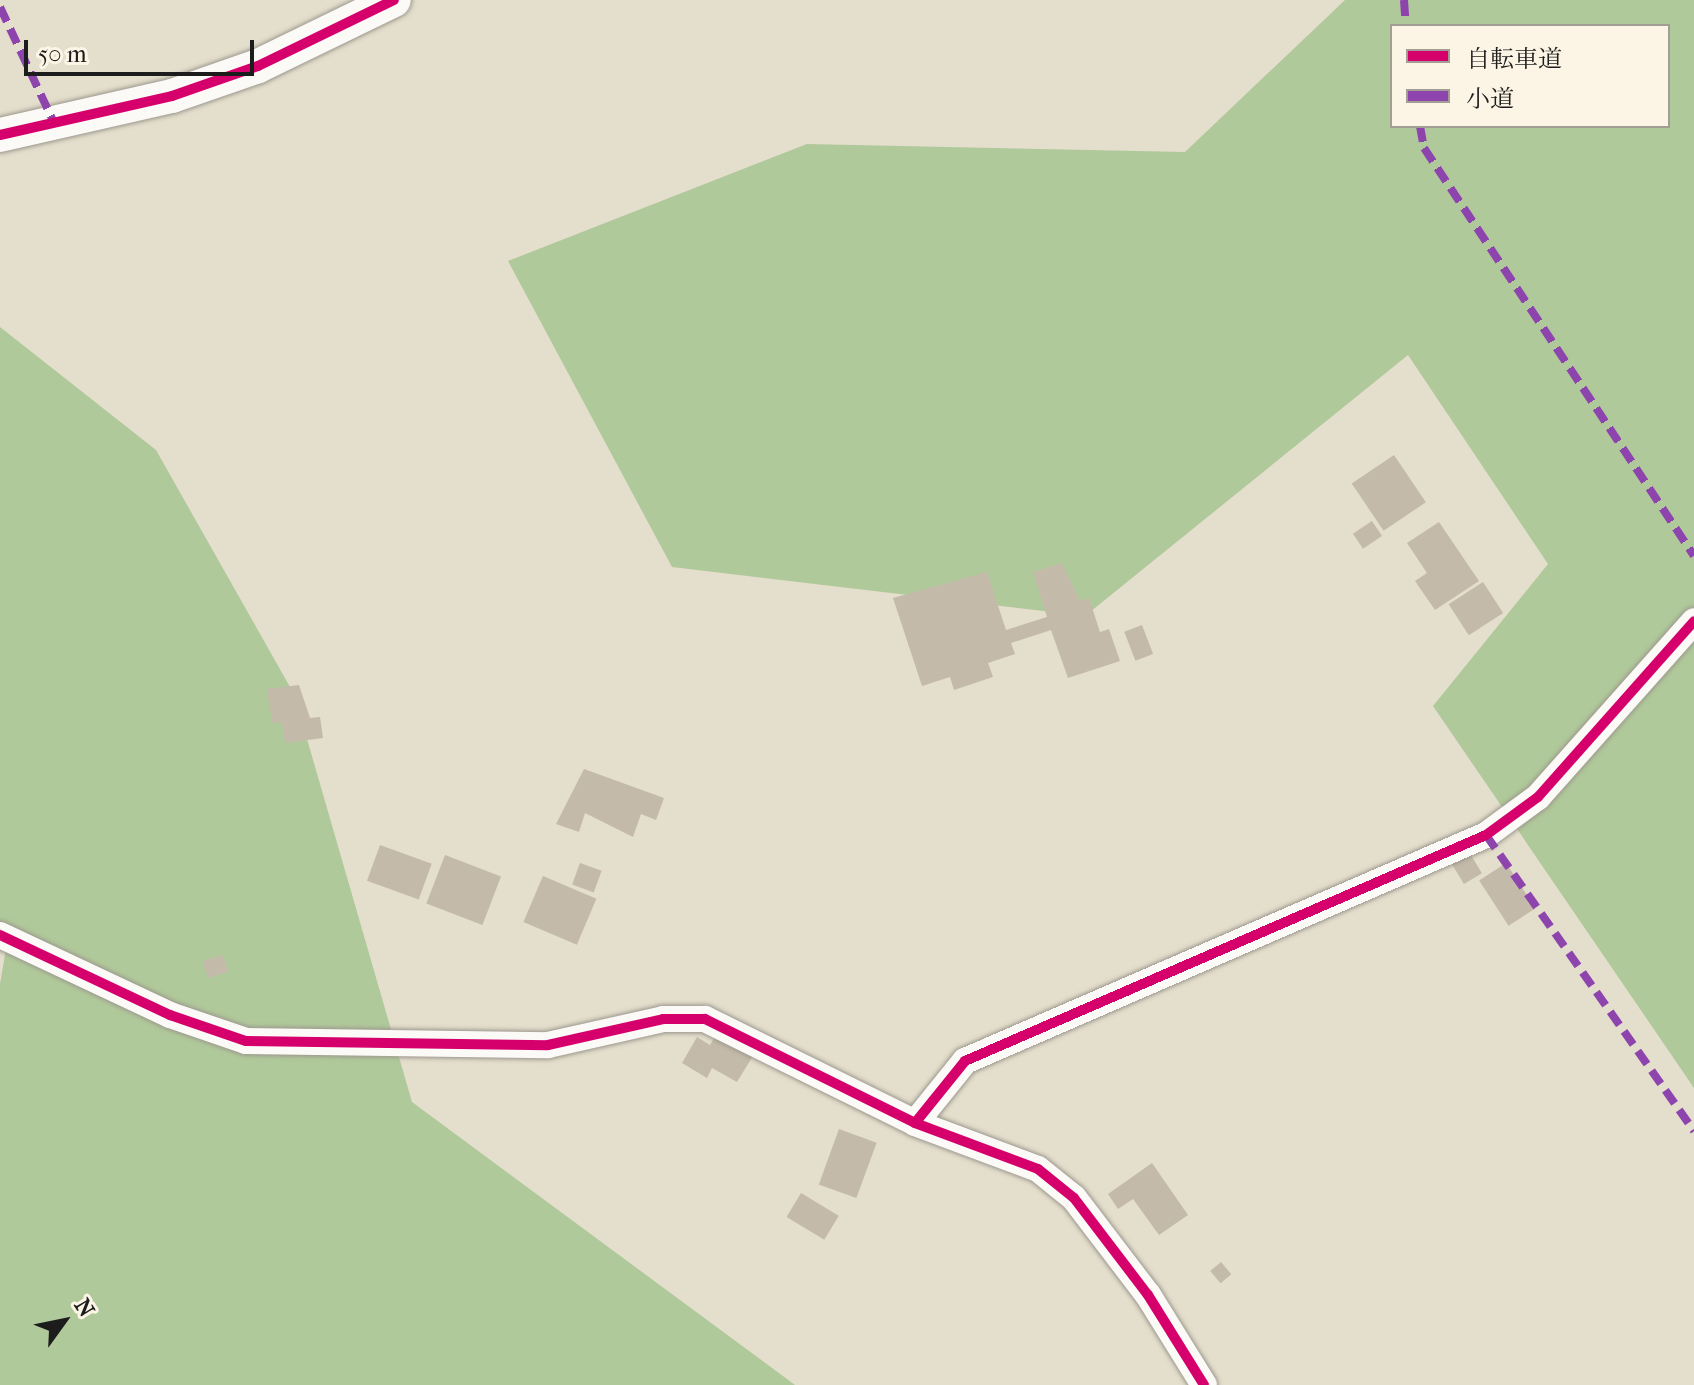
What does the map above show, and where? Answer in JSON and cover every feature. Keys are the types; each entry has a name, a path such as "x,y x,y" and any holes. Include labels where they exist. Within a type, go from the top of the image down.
{"street":[{"path":"0,135 172,96 258,66 394,0"},
{"path":"915,1123 965,1061 1486,835 1538,797 1694,621"},
{"path":"0,935 170,1015 246,1041 548,1045 663,1019 705,1019 915,1123 1038,1169 1074,1198 1148,1295 1204,1385"}],"green space":[{"path":"1345,0 1694,0 1694,1088 1433,706 1548,564 1408,355 1085,616 672,567 508,261 807,144 1185,152"},
{"path":"0,327 156,450 294,694 412,1102 795,1385 0,1385 0,984 7,943 0,928"}],"building":[{"path":"1394,455 1426,502 1384,531 1352,484"},
{"path":"1372,521 1382,536 1363,549 1353,534"},
{"path":"1439,522 1479,581 1435,610 1415,581 1427,573 1407,543"},
{"path":"1062,563 1080,601 1089,598 1100,632 1109,629 1120,661 1068,678 1051,630 1011,643 1015,654 988,663 993,677 954,690 950,677 922,686 893,598 987,572 1006,630 1047,617 1033,572"},
{"path":"1483,582 1503,613 1469,635 1449,604"},
{"path":"1142,625 1153,654 1135,661 1124,632"},
{"path":"299,685 310,718 320,717 323,738 285,743 282,722 272,723 267,689"},
{"path":"584,769 664,798 656,820 641,814 633,837 585,813 579,832 556,824"},
{"path":"380,845 432,864 419,900 367,881"},
{"path":"1468,850 1482,873 1464,884 1450,861"},
{"path":"445,855 501,877 482,925 426,904"},
{"path":"580,863 602,871 594,892 572,885"},
{"path":"1506,863 1535,908 1509,926 1479,880"},
{"path":"543,876 596,899 577,945 523,922"},
{"path":"223,955 228,972 208,978 203,961"},
{"path":"719,1030 756,1051 737,1082 712,1068 707,1078 682,1063 697,1037 710,1045"},
{"path":"839,1129 877,1143 856,1198 819,1184"},
{"path":"1152,1163 1188,1215 1159,1235 1133,1199 1118,1209 1108,1194"},
{"path":"801,1193 839,1216 824,1240 787,1217"},
{"path":"1221,1262 1231,1274 1221,1283 1210,1271"}],"marked path":[{"path":"1404,0 1406,24"},
{"path":"0,7 55,125"},
{"path":"1420,128 1424,148 1694,556"},
{"path":"1486,835 1694,1131"}],"cycle path":[{"path":"0,135 172,96 258,66 394,0"},
{"path":"915,1123 965,1061 1486,835 1538,797 1694,621"},
{"path":"0,935 170,1015 246,1041 548,1045 663,1019 705,1019 915,1123 1038,1169 1074,1198 1148,1295 1204,1385"}]}
